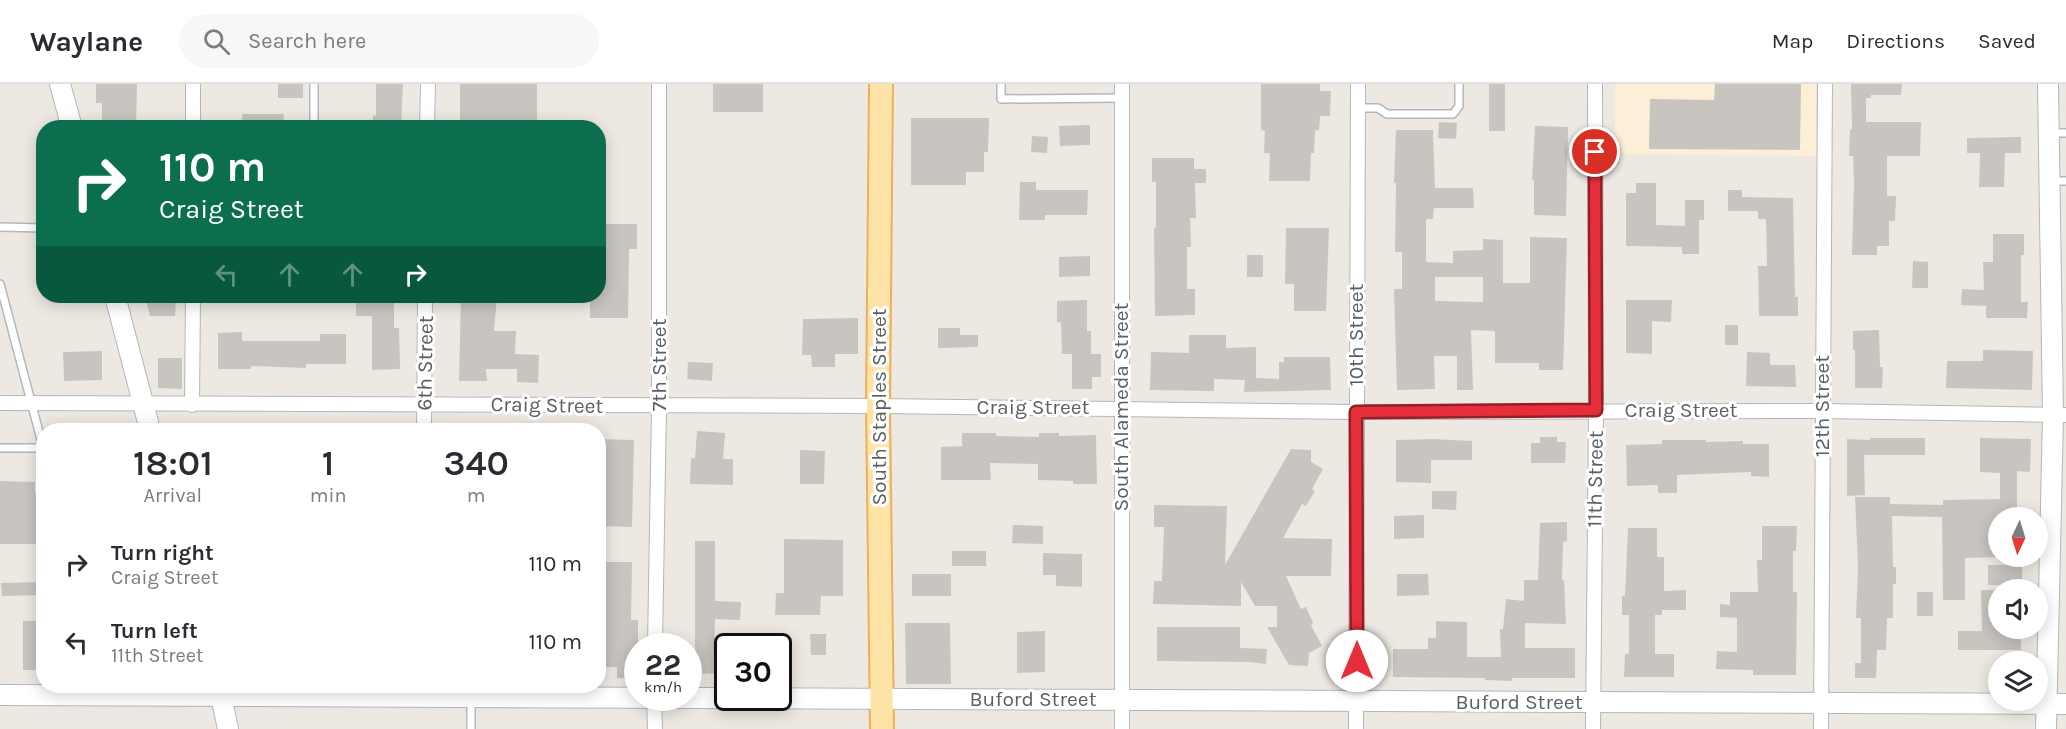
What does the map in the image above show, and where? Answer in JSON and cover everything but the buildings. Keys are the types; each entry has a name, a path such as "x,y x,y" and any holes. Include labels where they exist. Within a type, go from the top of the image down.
{"main road":[{"name":"South Staples Street","path":"880,84 878,406 882,729"}],"street":[{"path":"60,84 70,120"},
{"path":"193,84 193,120"},
{"path":"427,120 428,84"},
{"name":"7th Street","path":"655,633 659,406 658,84"},
{"name":"10th Street","path":"1356,729 1358,84"},
{"name":"11th Street","path":"1593,729 1596,410 1595,84"},
{"name":"12th Street","path":"1821,729 1825,84"},
{"path":"2048,84 2057,133 2059,415 2048,660"},
{"name":"South Alameda Street","path":"1122,91 1122,729"},
{"path":"117,303 148,423"},
{"path":"192,405 193,303"},
{"name":"6th Street","path":"424,423 425,303"},
{"name":"Craig Street","path":"0,403 878,406 1356,412 1822,411 2059,415"},
{"name":"Buford Street","path":"0,695 52,693"},
{"path":"221,693 228,729"},
{"name":"Buford Street","path":"440,693 471,697 624,698"},
{"name":"Buford Street","path":"702,698 1988,704"},
{"name":"Buford Street","path":"2048,704 2066,704"},
{"path":"654,711 655,729"},
{"path":"2046,711 2046,729"}],"lane":[{"path":"314,84 314,120"},
{"path":"1001,84 1001,99 1122,91"},
{"path":"1358,108 1378,108 1387,114 1453,114 1459,106 1459,84"},
{"path":"0,227 36,228"},
{"path":"0,284 37,423"},
{"path":"0,448 36,450"},
{"path":"471,697 471,729"}],"shaded area":[{"path":"1615,84 1816,84 1816,156 1615,154"}],"route":[{"path":"1357,661 1356,412 1596,410 1595,152"}]}
